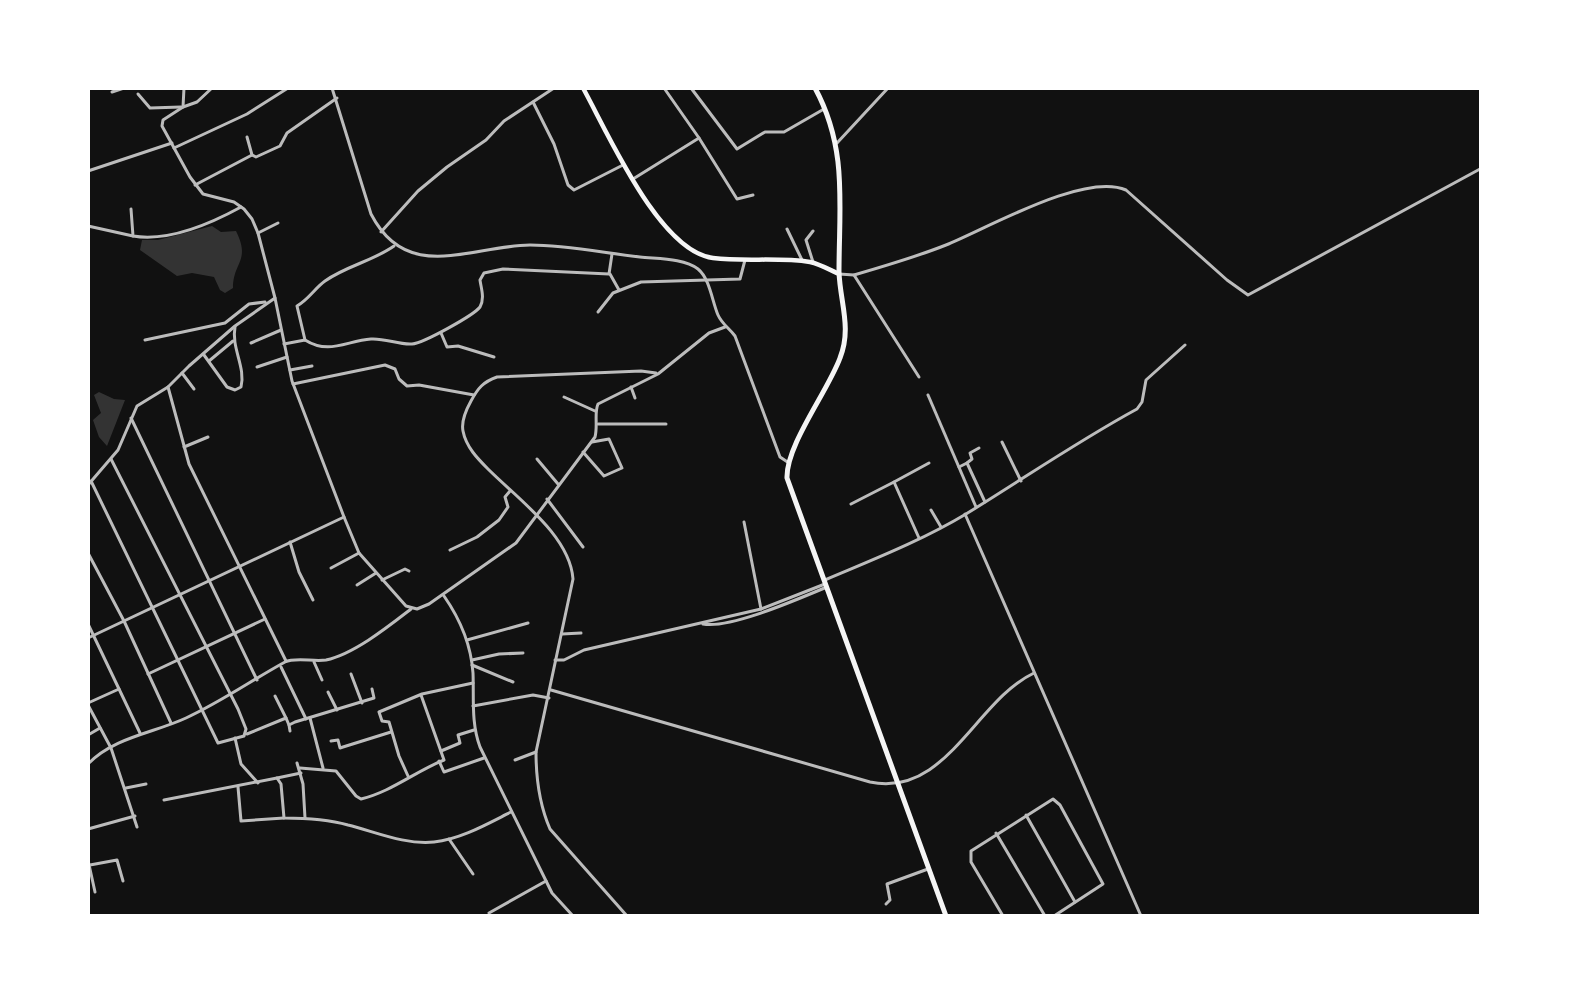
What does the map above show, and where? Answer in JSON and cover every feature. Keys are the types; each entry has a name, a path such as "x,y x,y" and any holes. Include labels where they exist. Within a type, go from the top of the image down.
{"main road":[{"path":"582,88 659,221 681,242 712,258 802,262 839,274"},
{"path":"815,88 826,108 837,143 839,274 846,312 846,330 842,354 789,463 787,478 946,915"}],"street":[{"path":"112,92 124,88"},
{"path":"183,106 184,88"},
{"path":"138,94 150,108 183,106 197,102 212,88"},
{"path":"174,148 247,114 288,88"},
{"path":"332,88 337,98 371,214 381,232 394,246 432,258 507,246 533,245 684,263 699,270 725,327 735,336 781,458 789,463"},
{"path":"381,232 425,185 486,140 504,121 554,88"},
{"path":"664,88 737,199 753,195"},
{"path":"691,88 736,149 765,132 786,131 826,108"},
{"path":"837,143 888,88"},
{"path":"195,185 252,155 256,157 280,146 287,133 337,98"},
{"path":"533,102 554,144 568,185 574,190 625,164"},
{"path":"183,106 161,122 195,185 203,194 241,207 258,233 275,298 293,384 344,517 359,553 411,609"},
{"path":"247,137 252,155"},
{"path":"633,179 699,138"},
{"path":"88,171 172,143"},
{"path":"839,274 854,275 946,245 1069,192 1110,185 1126,190 1135,197 1227,280 1248,295 1480,169"},
{"path":"88,226 133,236 166,236 212,222 241,207"},
{"path":"130,209 133,236"},
{"path":"258,233 278,223"},
{"path":"787,229 802,262"},
{"path":"813,231 806,240 814,264"},
{"path":"394,246 371,260 328,279 309,300 297,306 305,340 314,346 334,349 375,338 410,344 425,341 478,310 483,296 480,280 488,271 503,269 609,274"},
{"path":"612,254 609,274 619,290"},
{"path":"598,312 610,296 619,290 650,280 740,279 745,260"},
{"path":"854,275 919,377"},
{"path":"275,298 266,302 236,326 168,387 137,406 111,459 90,483 218,743 286,718"},
{"path":"145,340 225,322 249,304 266,302"},
{"path":"203,354 227,387 235,390 241,387 240,368 233,341 236,326"},
{"path":"286,661 314,662 332,658 366,641 411,609 429,604 506,552 531,523 590,443 598,424 595,411 598,404 658,374 709,333 725,327"},
{"path":"251,343 281,330"},
{"path":"441,333 447,346 458,346 494,357"},
{"path":"284,344 305,340"},
{"path":"208,361 233,341"},
{"path":"555,660 564,660 584,650 763,609 826,584 941,528 1022,481 1084,438 1137,409 1142,402 1146,381 1185,345"},
{"path":"257,367 287,357"},
{"path":"290,370 312,366"},
{"path":"293,384 385,366 395,369 399,379 407,386 419,385 474,395"},
{"path":"627,915 550,829 544,815 536,752 573,579 572,564 566,550 536,516 476,456 463,430 464,419 474,395 482,384 510,375 559,376 641,371 658,374"},
{"path":"182,373 194,390"},
{"path":"168,387 189,464 286,661"},
{"path":"631,387 635,398"},
{"path":"928,395 976,507"},
{"path":"564,397 595,411"},
{"path":"131,418 257,680"},
{"path":"598,424 666,424"},
{"path":"184,447 208,437"},
{"path":"583,452 604,476 622,468 609,439 590,443"},
{"path":"1002,442 1022,481"},
{"path":"959,467 972,459 971,453 979,448"},
{"path":"111,459 238,710 246,734"},
{"path":"537,459 558,484"},
{"path":"967,463 985,502"},
{"path":"851,504 929,464"},
{"path":"894,482 920,538"},
{"path":"450,550 477,537 499,520 508,507 505,497 510,491"},
{"path":"547,499 583,547"},
{"path":"931,510 941,528"},
{"path":"965,514 1141,915"},
{"path":"88,638 344,517"},
{"path":"744,522 763,609"},
{"path":"290,542 299,572 313,600"},
{"path":"88,553 124,621 171,723"},
{"path":"331,568 359,553"},
{"path":"382,580 405,569 409,571"},
{"path":"357,585 376,573"},
{"path":"443,595 457,616 472,660 474,730 484,758 546,881 557,899 573,915"},
{"path":"148,674 265,619"},
{"path":"466,640 528,623"},
{"path":"88,624 140,733"},
{"path":"562,634 581,633"},
{"path":"472,660 523,653"},
{"path":"88,764 111,748 140,733 171,723 229,696 281,667 286,661"},
{"path":"314,662 322,680"},
{"path":"281,667 308,718 323,769"},
{"path":"472,667 513,682"},
{"path":"551,690 881,784 898,782 933,767 1009,690 1034,673"},
{"path":"351,674 362,703"},
{"path":"408,776 389,721 382,721 379,712 421,695 473,683"},
{"path":"119,689 88,704 111,748 137,827"},
{"path":"289,725 375,698 372,689"},
{"path":"328,692 337,710"},
{"path":"164,800 258,783 301,771 323,769 336,771 356,796 362,799 380,794 408,776 444,758 421,695"},
{"path":"473,706 533,695 549,698"},
{"path":"275,696 290,731"},
{"path":"88,735 100,728"},
{"path":"441,751 460,743 458,735 474,730"},
{"path":"331,741 338,740 340,748 391,732"},
{"path":"235,738 242,766 258,783"},
{"path":"515,760 536,752"},
{"path":"440,761 444,772 484,758"},
{"path":"297,763 301,771 305,818"},
{"path":"277,778 281,784 284,818"},
{"path":"126,788 146,784"},
{"path":"238,787 241,821 305,818 345,824 407,841 430,842 449,838 511,812"},
{"path":"1003,915 969,856 971,851 996,832 1050,800 1056,800 1103,880 1102,886 1054,915"},
{"path":"1026,814 1076,902"},
{"path":"88,829 135,816"},
{"path":"996,832 1045,915"},
{"path":"449,838 473,874"},
{"path":"95,892 89,862 117,860 123,881"},
{"path":"886,904 891,899 887,884 929,869"},
{"path":"489,913 546,881"}],"shaded area":[{"path":"212,226 221,232 236,231 242,249 233,288 225,293 220,290 214,277 192,273 177,276 140,250 142,240 158,240"},
{"path":"99,392 114,399 125,400 107,446 99,437 93,420 101,413 94,395"}]}
